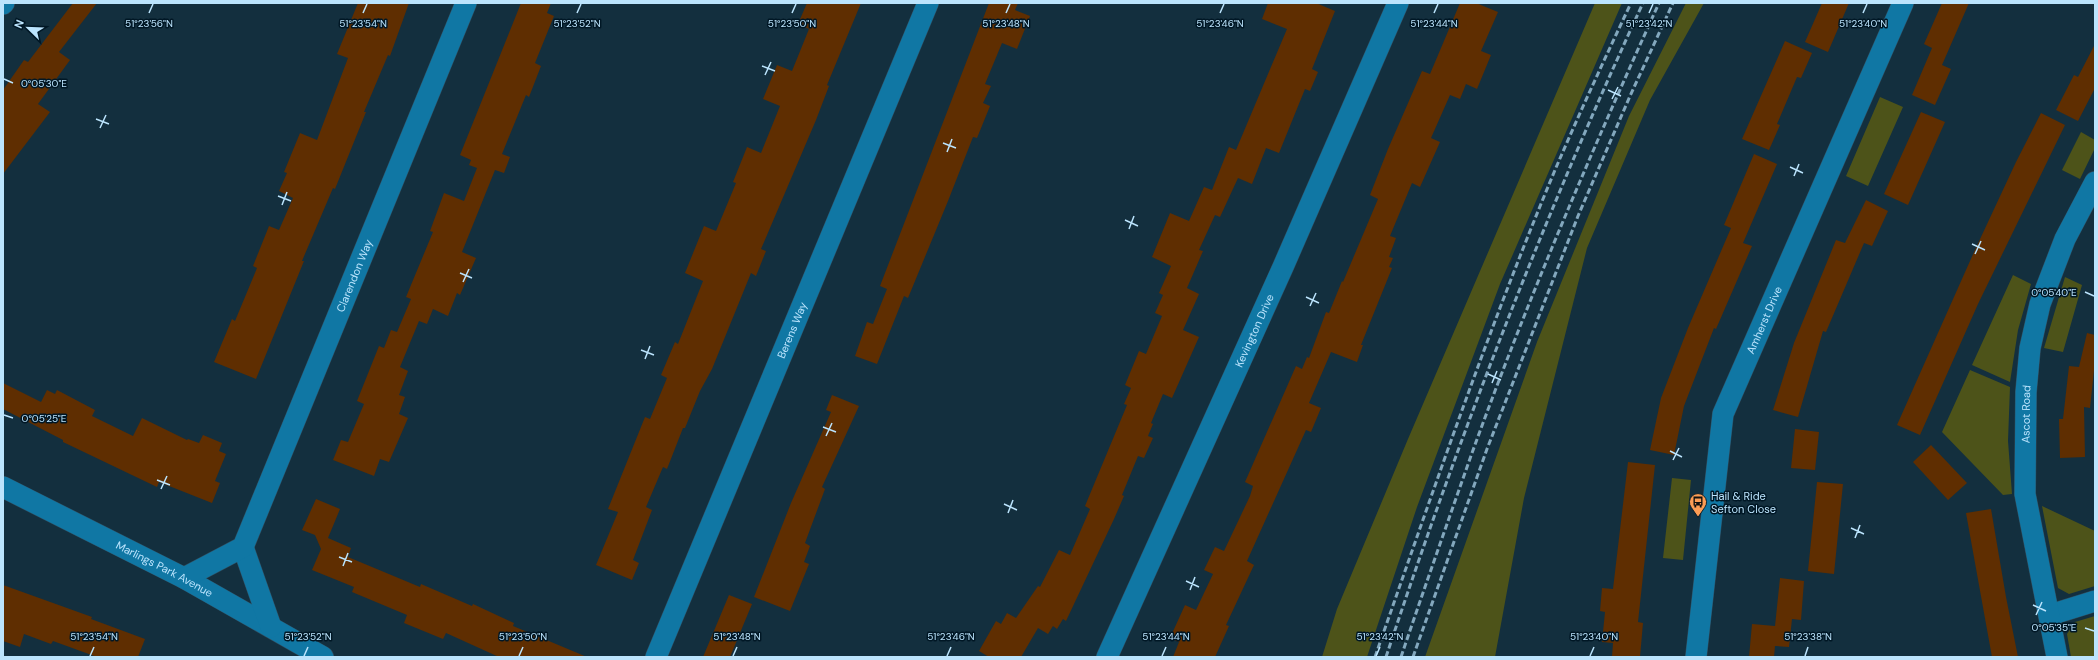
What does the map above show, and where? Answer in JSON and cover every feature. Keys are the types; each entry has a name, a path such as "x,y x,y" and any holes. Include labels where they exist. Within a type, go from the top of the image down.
{"street":[{"name":"Clarendon Way","path":"243,547 466,3"},
{"name":"Berens Way","path":"656,657 928,3"},
{"name":"Kevington Drive","path":"1107,657 1283,267 1398,3"},
{"name":"Amherst Drive","path":"1696,657 1723,414 1903,3"},
{"name":"Ascot Road","path":"2057,657 2050,615 2025,494 2026,392 2030,356 2040,304 2065,239 2095,182"},
{"name":"Marlings Park Avenue","path":"3,487 184,578 323,657"},
{"path":"184,578 243,547 271,627"},
{"path":"2050,615 2095,601"}],"green space":[{"path":"1595,3 1622,3 1500,284 1417,507 1367,657 1322,657 1337,609 1408,439"},
{"path":"1686,3 1704,3 1650,100 1587,248 1524,498 1495,657 1425,657 1537,342 1629,116"},
{"path":"1880,97 1903,107 1868,186 1846,176"},
{"path":"2081,132 2095,140 2095,148 2080,179 2062,170"},
{"path":"2013,275 2031,284 2018,330 2010,382 1972,365"},
{"path":"2065,277 2082,285 2063,352 2044,348"},
{"path":"1970,370 2010,387 2008,441 2012,494 2003,495 1942,432"},
{"path":"1672,478 1691,480 1683,560 1663,558"},
{"path":"2042,506 2095,531 2095,586 2069,594 2058,588"},
{"path":"2095,616 2095,657 2071,657 2067,634 2075,622"}],"building":[{"path":"73,3 97,3 59,52 70,60 38,104 50,112 3,174 3,90 24,60 28,62"},
{"path":"358,3 409,3 390,56 388,55 364,112 366,112 335,189 333,188 302,261 304,261 256,379 214,362 232,319 235,321 257,268 253,266 269,226 279,230 293,198 279,191 287,173 284,172 300,133 317,140 348,58 337,54"},
{"path":"521,3 551,3 547,13 554,16 535,63 541,66 529,97 526,95 502,154 510,157 504,173 495,170 462,252 476,258 460,295 457,293 448,316 433,309 427,324 419,321 400,367 408,371 399,395 405,397 399,414 408,418 389,462 380,459 374,476 333,460 341,440 348,442 364,404 357,401 379,346 384,348 391,330 397,332 411,299 406,297 433,232 430,231 444,193 464,201 477,168 469,165 471,160 460,155"},
{"path":"807,3 861,3 827,85 829,86 816,120 761,249 766,251 756,276 751,273 712,369 700,391 685,428 683,428 667,469 663,467 646,507 652,510 633,560 639,563 632,580 596,565 618,512 608,509 645,417 650,419 667,378 661,375 675,342 678,344 703,281 685,273 704,226 716,231 736,183 733,182 747,147 761,153 780,106 763,99 777,65 792,71 809,29 798,24"},
{"path":"989,3 1018,3 1015,10 1030,16 1017,49 1002,43 985,84 991,86 983,103 990,106 977,138 973,137 908,298 904,296 877,364 855,356 867,322 873,324 887,289 880,286"},
{"path":"1268,3 1316,3 1335,11 1312,69 1318,72 1310,91 1305,89 1279,153 1266,148 1252,184 1238,178 1220,217 1215,215 1199,250 1203,251 1187,288 1199,294 1183,330 1199,337 1172,398 1163,394 1151,423 1153,424 1148,436 1153,438 1144,458 1138,456 1114,519 1066,621 1063,619 1057,629 1053,626 1048,634 1038,628 1021,657 989,657 979,651 996,621 1001,624 1007,613 1016,618 1038,586 1040,587 1059,550 1070,555 1090,509 1085,506 1127,405 1124,404 1131,388 1125,385 1139,351 1146,354 1162,316 1155,313 1163,295 1159,293 1171,266 1152,257 1170,213 1189,221 1204,187 1212,190 1229,147 1236,150 1287,29 1262,19"},
{"path":"1460,3 1476,3 1498,12 1481,51 1491,55 1477,89 1466,84 1460,99 1450,95 1431,138 1440,142 1420,187 1412,183 1390,236 1396,238 1389,257 1393,258 1389,267 1392,268 1361,345 1363,345 1357,362 1331,352 1309,403 1321,408 1311,432 1306,430 1247,561 1254,565 1226,625 1229,626 1215,657 1173,657 1179,642 1170,638 1185,605 1196,610 1213,574 1204,570 1215,547 1224,551 1250,496 1253,486 1245,482 1296,366 1302,369 1307,357 1309,358 1326,312 1329,313 1378,199 1370,195 1388,149 1422,71 1430,74"},
{"path":"1822,3 1849,3 1828,52 1805,42"},
{"path":"1942,3 1969,3 1942,65 1951,69 1935,105 1912,95 1932,48 1924,44"},
{"path":"1785,41 1812,53 1801,78 1797,77 1777,124 1780,125 1769,150 1742,139"},
{"path":"2095,44 2095,88 2078,121 2056,110 2074,75 2078,77"},
{"path":"1921,112 1945,122 1908,205 1884,194"},
{"path":"2041,113 2065,125 1978,304 1920,435 1897,425 1974,252 2016,162"},
{"path":"1754,154 1777,164 1743,243 1752,246 1716,329 1714,328 1684,406 1674,455 1650,450 1661,398 1688,328 1731,228 1724,225"},
{"path":"1866,200 1888,211 1872,246 1864,243 1826,332 1823,331 1798,417 1773,410 1794,343 1836,240 1845,243"},
{"path":"2087,333 2095,335 2095,361 2090,408 2084,407 2085,457 2060,458 2059,419 2063,419 2069,366 2079,367"},
{"path":"3,383 41,402 47,390 55,394 57,390 95,410 92,416 133,436 142,418 187,440 188,439 199,443 203,435 222,443 219,451 226,454 215,481 220,483 212,503 159,482 157,487 63,442 63,440 3,409"},
{"path":"832,395 859,406 822,487 825,489 805,543 810,546 804,562 809,564 790,611 754,597 791,503 831,412 826,410"},
{"path":"1795,429 1819,432 1815,470 1791,468"},
{"path":"1931,445 1967,483 1948,500 1913,462"},
{"path":"1628,462 1655,465 1638,622 1643,623 1640,657 1612,657 1613,643 1602,642 1605,612 1600,611 1602,588 1613,589"},
{"path":"1817,482 1843,484 1834,574 1808,571"},
{"path":"316,499 340,509 328,538 351,548 348,557 420,587 421,584 472,606 473,604 514,623 513,626 587,657 499,657 446,633 443,639 404,623 407,615 352,592 354,587 312,570 321,549 315,535 302,530"},
{"path":"1991,509 2018,657 1992,657 1966,513"},
{"path":"1780,578 1804,581 1801,620 1792,619 1789,647 1775,646 1774,657 1749,657 1752,624 1775,626"},
{"path":"3,585 92,617 91,619 145,639 138,657 97,657 53,641 51,644 24,634 20,647 3,641"},
{"path":"729,595 752,604 730,657 703,657"}],"railway":[{"path":"1375,657 1461,412 1530,230 1592,86 1631,3"},
{"path":"1386,657 1443,491 1505,326 1571,164 1643,3"},
{"path":"1401,657 1472,453 1515,339 1561,226 1659,3"},
{"path":"1413,657 1487,449 1578,216 1630,96 1673,3"}],"place":[{"name":"Hail & Ride Sefton Close","path":"1698,517"}]}
